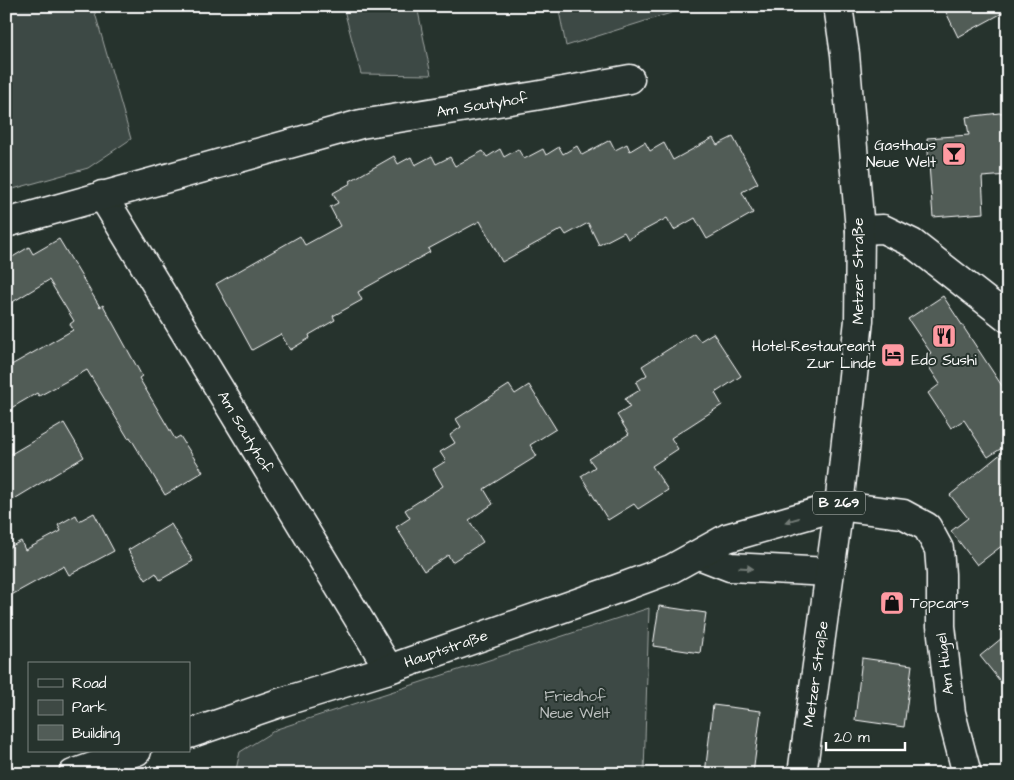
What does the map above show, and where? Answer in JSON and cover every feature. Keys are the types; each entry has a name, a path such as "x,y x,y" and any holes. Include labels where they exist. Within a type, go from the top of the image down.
{"street":[{"name":"Metzer Straße","path":"802,774 839,506 859,320 860,230 845,54 838,6"},
{"name":"Am Soutyhof","path":"6,223 361,124 630,79"},
{"name":"Am Soutyhof","path":"102,195 389,669"},
{"path":"860,230 883,229 912,243 1008,318"},
{"name":"Hauptstraße","path":"190,734 279,703 389,669 671,569 727,538 839,506"},
{"name":"Am Hügel","path":"839,506 903,514 926,526 939,549 941,626 951,713 967,774"},
{"path":"699,555 730,567 829,572"},
{"path":"74,774 134,752"}],"green space":[{"path":"6,6 93,6 131,139 88,168 6,191"},
{"path":"343,6 417,6 431,75 361,74"},
{"path":"558,6 693,6 566,46"},
{"name":"Friedhof Neue Welt","path":"649,608 644,774 235,774 240,752 277,729"}],"building":[{"path":"943,6 1008,6 1008,10 958,37"},
{"path":"1008,112 1008,175 982,177 984,213 933,217 927,138 969,135 966,117"},
{"path":"733,137 758,183 742,192 753,213 707,239 695,218 674,230 667,218 628,239 624,232 599,245 588,223 566,235 562,229 502,262 480,221 428,249 430,252 358,292 362,300 333,316 335,320 309,335 310,338 290,350 281,334 252,350 216,284 300,236 305,245 340,226 330,207 338,203 333,193 394,156 398,164 411,157 415,165 432,156 436,164 450,157 455,166 483,151 487,157 500,149 504,157 518,149 524,159 543,149 546,155 559,147 563,154 577,146 582,155 610,140 615,150 627,144 630,151 645,142 650,151 664,143 673,160 713,138 717,145"},
{"path":"59,239 100,307 103,305 142,376 139,378 175,439 180,436 203,472 165,495 87,370 39,396 37,393 6,411 6,368 73,330 70,324 74,321 49,280 6,306 6,261 29,247 33,254"},
{"path":"943,296 1008,395 1008,444 988,457 964,420 951,428 928,393 940,384 923,358 931,353 908,319"},
{"path":"694,333 700,341 713,333 741,376 715,393 722,405 671,438 678,449 652,466 668,490 638,509 634,504 608,520 581,476 595,467 589,459 629,434 617,415 630,407 625,399 640,390 636,382 647,375 642,366"},
{"path":"509,385 515,394 529,385 556,429 530,445 537,456 484,489 493,504 469,520 483,542 452,562 448,555 424,571 396,527 410,518 405,510 443,486 433,469 446,461 440,452 455,443 450,435 461,427 456,419"},
{"path":"64,423 84,457 6,504 6,457"},
{"path":"1008,448 1008,541 977,565 951,531 968,518 950,495"},
{"path":"94,513 114,551 69,575 64,566 6,598 6,549 21,541 25,550 61,531 58,525 76,515 79,521"},
{"path":"171,524 193,561 160,580 156,573 146,580 128,550"},
{"path":"659,606 706,613 700,653 653,646"},
{"path":"1008,633 1008,691 980,656"},
{"path":"862,658 912,665 904,727 855,720"},
{"path":"713,705 761,711 753,774 705,774"}],"place":[{"name":"Gasthaus Neue Welt","path":"954,154"},
{"name":"Edo Sushi","path":"944,336"},
{"name":"Hotel-Restaureant Zur Linde","path":"893,355"},
{"name":"Topcars","path":"892,603"}]}
